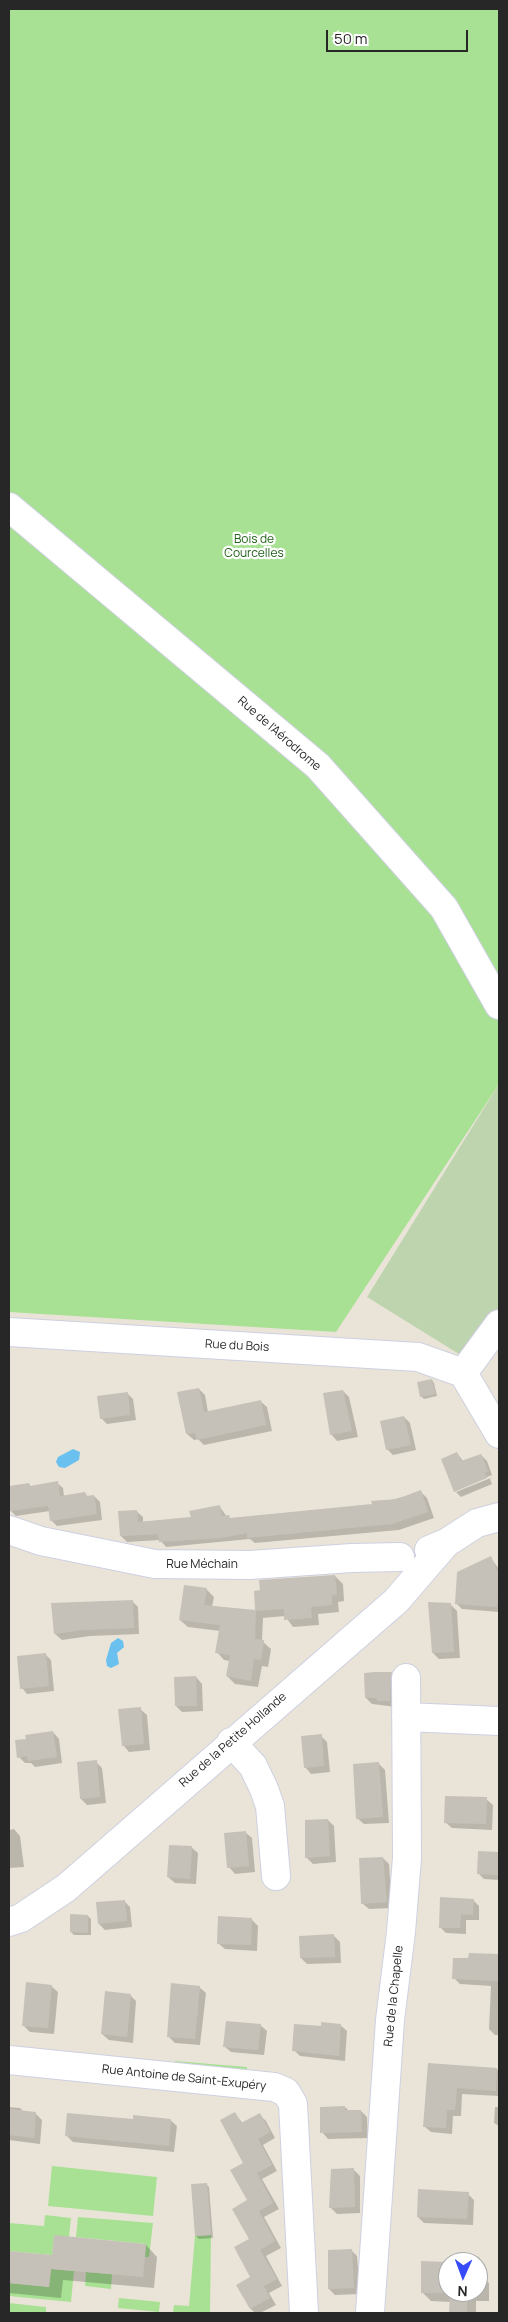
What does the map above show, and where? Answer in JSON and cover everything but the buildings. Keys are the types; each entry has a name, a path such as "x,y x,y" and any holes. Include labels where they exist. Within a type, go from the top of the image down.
{"street":[{"name":"Rue de l'Aérodrome","path":"9,507 318,766 444,908 499,1005"},
{"path":"499,1324 463,1374 495,1424 499,1434"},
{"name":"Rue du Bois","path":"9,1332 397,1355 418,1357 463,1374"},
{"path":"446,1544 477,1523 499,1517"},
{"name":"Rue Méchain","path":"9,1530 41,1541 155,1564 250,1565 352,1558 400,1557 446,1544"},
{"name":"Rue de la Petite Hollande","path":"9,1922 22,1918 66,1888 231,1742 396,1601 446,1544"},
{"path":"400,1557 414,1581"},
{"name":"Rue de la Chapelle","path":"370,2313 390,2020 401,1932 407,1858 406,1678"},
{"path":"406,1717 499,1721"},
{"path":"231,1742 253,1766 267,1797 270,1806 276,1876"},
{"name":"Rue Antoine de Saint-Exupéry","path":"9,2060 274,2086 286,2092 293,2104 304,2313"}],"green space":[{"name":"Bois de Courcelles","path":"9,9 499,9 499,1084 336,1332 9,1312"},
{"path":"499,1084 499,1307 467,1359 367,1297"},
{"path":"175,2061 247,2067 247,2072 175,2066"},
{"path":"52,2166 157,2177 153,2216 48,2206"},
{"path":"45,2215 71,2218 69,2237 54,2236 52,2255 9,2251 9,2223 44,2226"},
{"path":"78,2217 153,2223 149,2257 145,2257 146,2244 76,2237"},
{"path":"211,2235 210,2313 173,2313 174,2305 189,2306 195,2236"},
{"path":"51,2269 74,2271 71,2302 9,2296 9,2283 49,2287"},
{"path":"86,2272 112,2274 111,2289 85,2286"},
{"path":"119,2298 160,2302 159,2312 118,2308"},
{"path":"9,2303 46,2307 46,2313 9,2313"}],"water":[{"path":"73,1449 80,1452 79,1460 65,1468 59,1467 56,1462 58,1457"},
{"path":"118,1638 123,1641 124,1647 117,1653 119,1664 111,1668 107,1666 106,1660 111,1643"}]}
